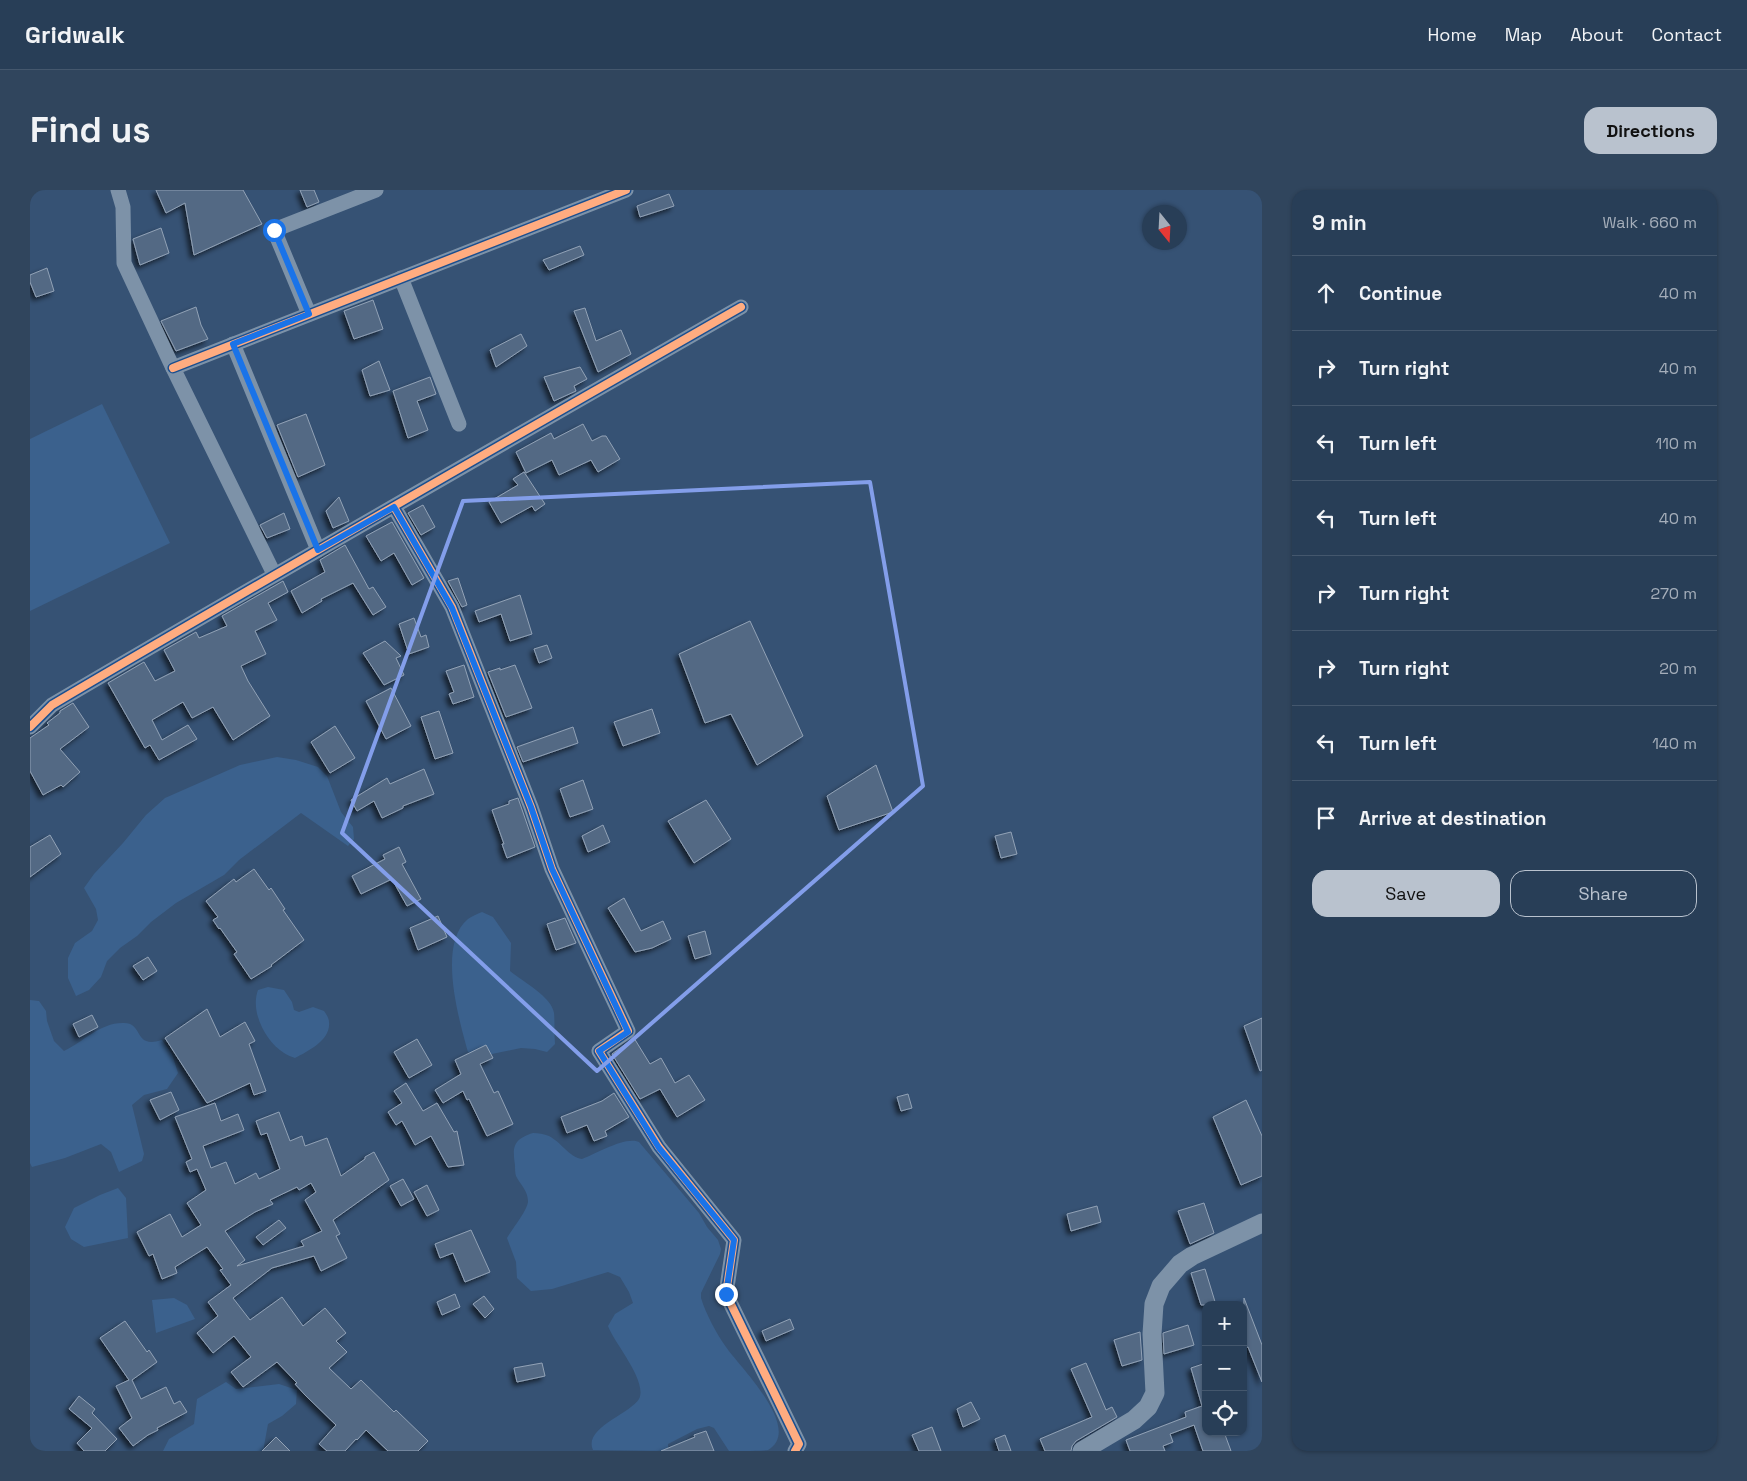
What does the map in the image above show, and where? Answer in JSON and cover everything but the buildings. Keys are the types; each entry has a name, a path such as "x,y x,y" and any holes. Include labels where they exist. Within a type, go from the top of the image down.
{"street":[{"path":"118,190 123,207 124,263 172,368 274,574"},
{"path":"309,314 274,230 376,190"},
{"path":"172,368 626,190"},
{"path":"401,278 459,424"},
{"path":"30,727 52,704 274,574 741,307"},
{"path":"233,344 318,550"},
{"path":"394,507 452,608 531,807 552,869 628,1032 599,1051 659,1148 734,1240 726,1294 799,1444 795,1451"},
{"path":"1082,1451 1103,1446 1148,1407 1154,1393 1152,1334 1154,1304 1161,1286 1180,1264 1192,1256 1262,1223"}],"highlighted area":[{"path":"870,482 923,786 597,1071 342,833 463,501"}],"water":[{"path":"102,404 170,543 30,611 30,439"},
{"path":"277,757 296,760 318,767 327,776 341,812 353,827 354,839 348,846 301,813 239,860 224,875 176,903 151,922 107,961 101,977 89,990 76,996 68,978 68,958 75,943 92,931 98,920 96,909 84,888 94,874 146,815 165,798 240,765"},
{"path":"482,912 493,917 511,943 510,971 542,995 552,1007 554,1013 555,1044 547,1052 521,1048 487,1055 468,1052 456,1002 452,964 454,946 459,931 468,919"},
{"path":"268,987 284,990 292,1002 294,1010 299,1012 313,1007 324,1011 328,1018 329,1028 323,1039 295,1058 277,1048 261,1025 256,1007 256,998 258,990"},
{"path":"30,1000 39,1001 46,1011 47,1021 54,1041 64,1051 100,1029 124,1023 134,1027 143,1039 147,1041 162,1040 172,1054 178,1073 167,1089 144,1095 132,1105 144,1154 142,1161 119,1172 111,1152 101,1144 65,1158 32,1167 30,1163"},
{"path":"533,1133 549,1136 577,1158 582,1159 619,1143 626,1141 639,1142 699,1213 707,1227 718,1240 721,1249 701,1293 701,1298 708,1317 722,1342 754,1382 774,1413 778,1428 777,1440 768,1450 729,1451 714,1428 709,1426 697,1429 668,1444 668,1451 593,1450 592,1442 601,1428 634,1405 639,1399 639,1382 635,1372 608,1326 615,1314 633,1303 620,1277 608,1272 552,1289 531,1291 517,1278 516,1262 507,1238 523,1214 528,1197 516,1175 514,1148 518,1141"},
{"path":"118,1188 126,1198 128,1238 84,1247 71,1239 65,1227 74,1208"},
{"path":"174,1298 187,1305 195,1319 156,1333 152,1300"},
{"path":"226,1382 236,1389 279,1384 297,1390 296,1404 282,1416 268,1424 264,1446 265,1451 163,1451 169,1439 194,1424 197,1399"}],"cycle path":[{"path":"173,368 626,190"},
{"path":"30,727 52,705 741,307"},
{"path":"394,507 452,607 531,807 552,869 628,1031 599,1051 659,1147 734,1240 726,1294 799,1444 795,1451"}],"route":[{"path":"274,230 309,314 233,344 318,550 394,507 452,608 531,807 552,869 628,1032 599,1051 659,1148 734,1240 726,1294"}]}
